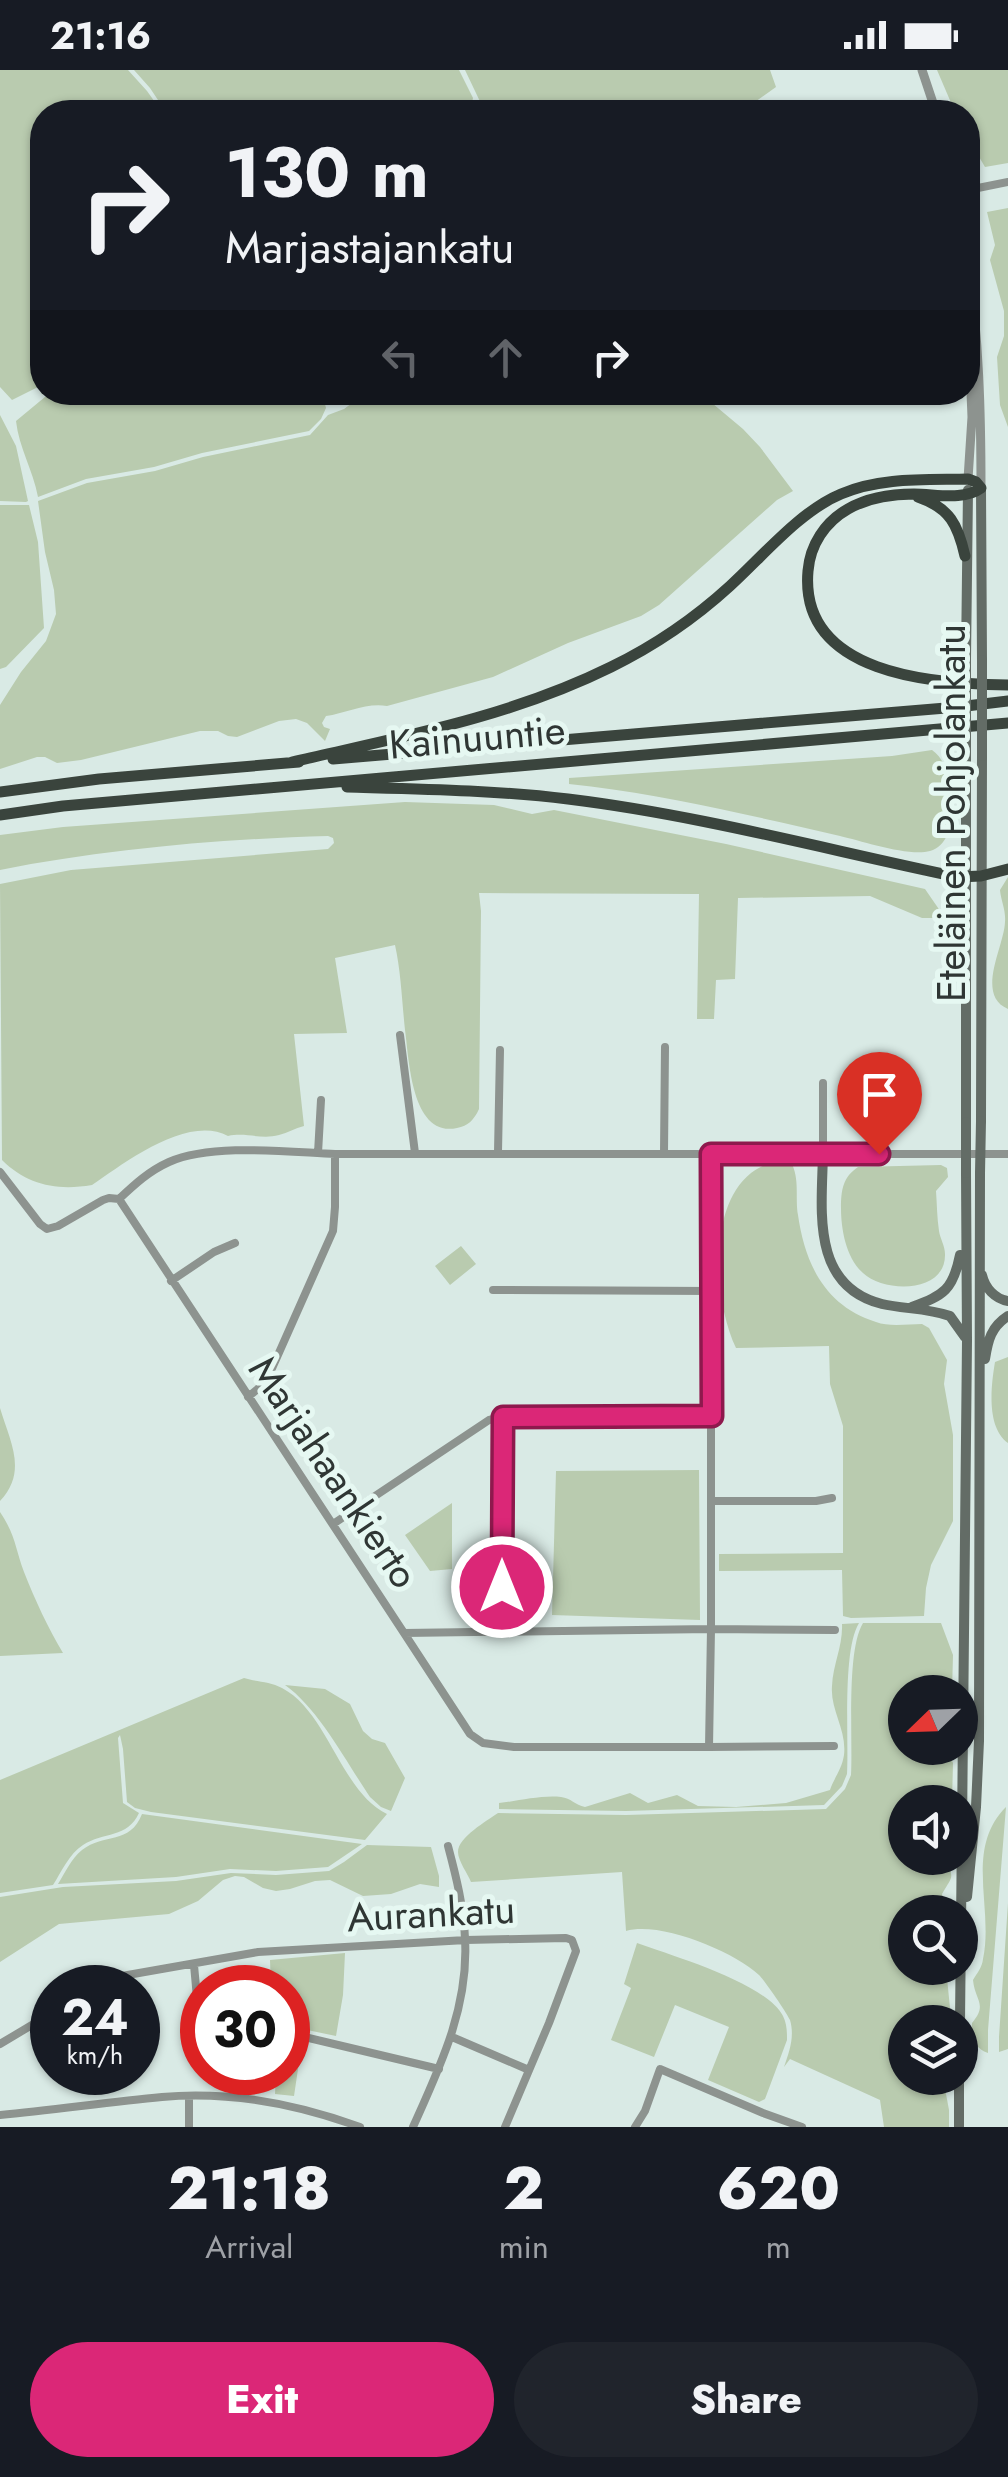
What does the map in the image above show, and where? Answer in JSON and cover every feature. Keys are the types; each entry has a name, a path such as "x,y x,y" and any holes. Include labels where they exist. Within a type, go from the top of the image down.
{"highway":[{"path":"292,762 428,732 568,687 668,634 726,589 814,510 836,496 869,485 895,482 968,479 982,488 968,495 888,496 853,506 828,524 812,550 808,566 807,582 815,617 828,636 867,664 949,682 1008,685"},
{"path":"909,494 928,501 954,521 966,556"},
{"name":"Kainuuntie","path":"0,792 99,779 1008,701"},
{"name":"Kainuuntie","path":"0,814 1008,723"},
{"path":"287,786 473,790 572,800 752,832 965,877 1008,868"}],"main road":[{"name":"Eteläinen Pohjolankatu","path":"961,1895 967,1341 964,1229 968,479"},
{"name":"Eteläinen Pohjolankatu","path":"967,1895 978,1742 982,488"},
{"path":"823,1153 823,1235 832,1264 844,1281 869,1300 950,1316 967,1341"},
{"path":"911,1308 948,1289 956,1272 964,1229"},
{"path":"980,1267 992,1293 1008,1301"},
{"path":"979,1390 988,1338 997,1323 1008,1316"},
{"path":"959,2095 959,2127"}],"street":[{"path":"922,70 932,100"},
{"path":"980,188 1008,182"},
{"name":"Eteläinen Pohjolankatu","path":"980,369 982,488"},
{"name":"Eteläinen Pohjolankatu","path":"968,479 972,405"},
{"path":"400,1035 414,1153"},
{"path":"664,1048 664,1154"},
{"path":"498,1152 500,1050"},
{"path":"823,1083 823,1153"},
{"path":"318,1153 321,1100"},
{"path":"0,1172 47,1228 58,1226 103,1200 119,1199 154,1170 192,1155 225,1151 1008,1154"},
{"path":"248,1397 266,1382 333,1231 334,1154"},
{"path":"709,1747 711,1154"},
{"name":"Marjahaankierto","path":"119,1199 404,1633 835,1630"},
{"path":"171,1281 235,1243"},
{"path":"493,1290 712,1291"},
{"path":"332,1524 489,1420 712,1416"},
{"path":"502,1630 503,1417"},
{"path":"712,1501 832,1498"},
{"path":"404,1633 470,1734 483,1743 514,1747 834,1746"},
{"path":"413,2127 452,2037 465,1966 466,1940 448,1846"},
{"name":"Aurankatu","path":"160,1970 258,1952 466,1940 572,1940 576,1951 505,2127"},
{"path":"0,2044 30,2026"},
{"path":"452,2037 529,2070"},
{"path":"310,2039 439,2069"},
{"path":"635,2127 660,2069 802,2127"},
{"path":"0,2115 165,2097 216,2097 278,2104 360,2127"},
{"path":"189,2097 189,2127"},
{"path":"758,2127 763,2113"}],"green space":[{"path":"0,70 128,70 153,100 30,100 30,391 12,400 0,387"},
{"path":"134,70 459,70 473,98 158,100"},
{"path":"465,70 770,70 776,87 758,100 479,100"},
{"path":"937,70 1008,70 1008,163 985,167 980,158 980,100 950,100"},
{"path":"1008,208 1008,427 1000,405 997,357 1004,336 1004,311 990,260 995,245 987,212"},
{"path":"35,405 326,408 309,431 86,479 38,497 16,421"},
{"path":"349,405 714,405 760,447 793,491 777,500 659,605 641,616 493,677 387,706 326,716 322,723 330,729 325,741 307,723 296,719 279,721 237,737 200,731 81,760 57,763 37,757 0,769 0,705 46,641 56,614 38,501 87,483 310,435 328,415"},
{"path":"0,415 16,446 26,502 0,501"},
{"path":"0,505 29,505 38,542 44,628 0,669"},
{"path":"932,750 946,771 951,821 943,842 921,852 885,848 678,800 569,784 569,778"},
{"path":"405,802 494,805 532,814 554,810 726,844 925,889 945,918 922,918 870,896 738,898 735,979 716,980 714,1019 697,1019 699,894 479,893 479,1109 467,1124 442,1128 421,1109 411,1076 395,945 335,958 347,1033 294,1034 304,1126 272,1136 194,1131 157,1144 92,1185 79,1187 43,1184 2,1160 0,884 71,870 328,849 334,843 328,836 205,843 80,856 0,870 0,835"},
{"path":"1008,877 1008,1009 998,1002 992,982 1005,922 1000,890"},
{"path":"777,1161 787,1161 795,1175 801,1233 820,1281 858,1315 876,1322 922,1324 929,1328 947,1360 944,1384 953,1435 953,1521 931,1565 924,1616 843,1616 842,1570 719,1571 719,1554 843,1553 843,1426 830,1384 829,1346 736,1348 719,1282 721,1232 737,1189 751,1173"},
{"path":"858,1167 947,1168 948,1177 936,1191 945,1251 943,1267 936,1277 912,1286 873,1280 857,1267 846,1243 841,1208 846,1180"},
{"path":"461,1246 476,1264 450,1285 435,1266"},
{"path":"1008,1357 1008,1443 996,1427 992,1394 995,1362"},
{"path":"0,1408 15,1467 13,1479 0,1501"},
{"path":"699,1470 700,1620 552,1615 556,1471"},
{"path":"452,1503 452,1569 430,1571 405,1535"},
{"path":"0,1512 37,1603 63,1653 0,1656"},
{"path":"859,1623 848,1674 847,1774 842,1786 824,1805 626,1811 499,1809 499,1803 538,1797 564,1798 585,1807 630,1793 648,1803 677,1795 698,1806 736,1807 786,1803 830,1790 844,1755 832,1695 842,1624"},
{"path":"863,1623 941,1623 953,1655 952,1675 888,1675 888,1765 953,1765 952,1785 888,1785 888,1875 951,1875 942,1895 888,1895 888,1985 948,1985 950,2005 888,2005 888,2095 946,2095 949,2127 884,2127 880,2100 790,2059 784,2067 792,2038 790,2020 762,1978 732,1957 696,1940 657,1930 626,1931 622,1872 471,1882 458,1856 459,1846 468,1835 498,1813 626,1815 826,1809 845,1789 851,1775 852,1674"},
{"path":"244,1678 277,1686 298,1699 358,1788 387,1814 365,1840 135,1808 127,1802 120,1735 123,1803 139,1813 134,1821 122,1831 78,1849 53,1885 0,1893 0,1780"},
{"path":"285,1685 325,1689 350,1704 363,1731 385,1743 405,1778 391,1811 370,1797 320,1722"},
{"path":"1006,1807 988,2053 978,2046 980,2007 974,1985 978,1985 985,1940 983,1860 993,1823"},
{"path":"142,1814 362,1844 328,1867 230,1869 176,1877 58,1884 82,1850 124,1835"},
{"path":"367,1845 431,1847 439,1887 420,1884 391,1894 363,1896 330,1880 276,1891 235,1876 223,1880 198,1901 169,1914 59,1924 0,1962 0,1897 63,1887 176,1881 231,1873 329,1871"},
{"path":"1008,1903 1008,2049 999,2052 999,2037"},
{"path":"637,1943 717,1972 773,2004 784,2019 787,2040 765,2099 759,2102 708,2080 729,2027 675,2005 654,2057 611,2040 631,1988 624,1984"},
{"path":"345,1953 336,2036 310,2031 310,1965 270,1965 270,1960"}],"route":[{"path":"502,1587 503,1417 712,1416 711,1154 879,1154"}]}
